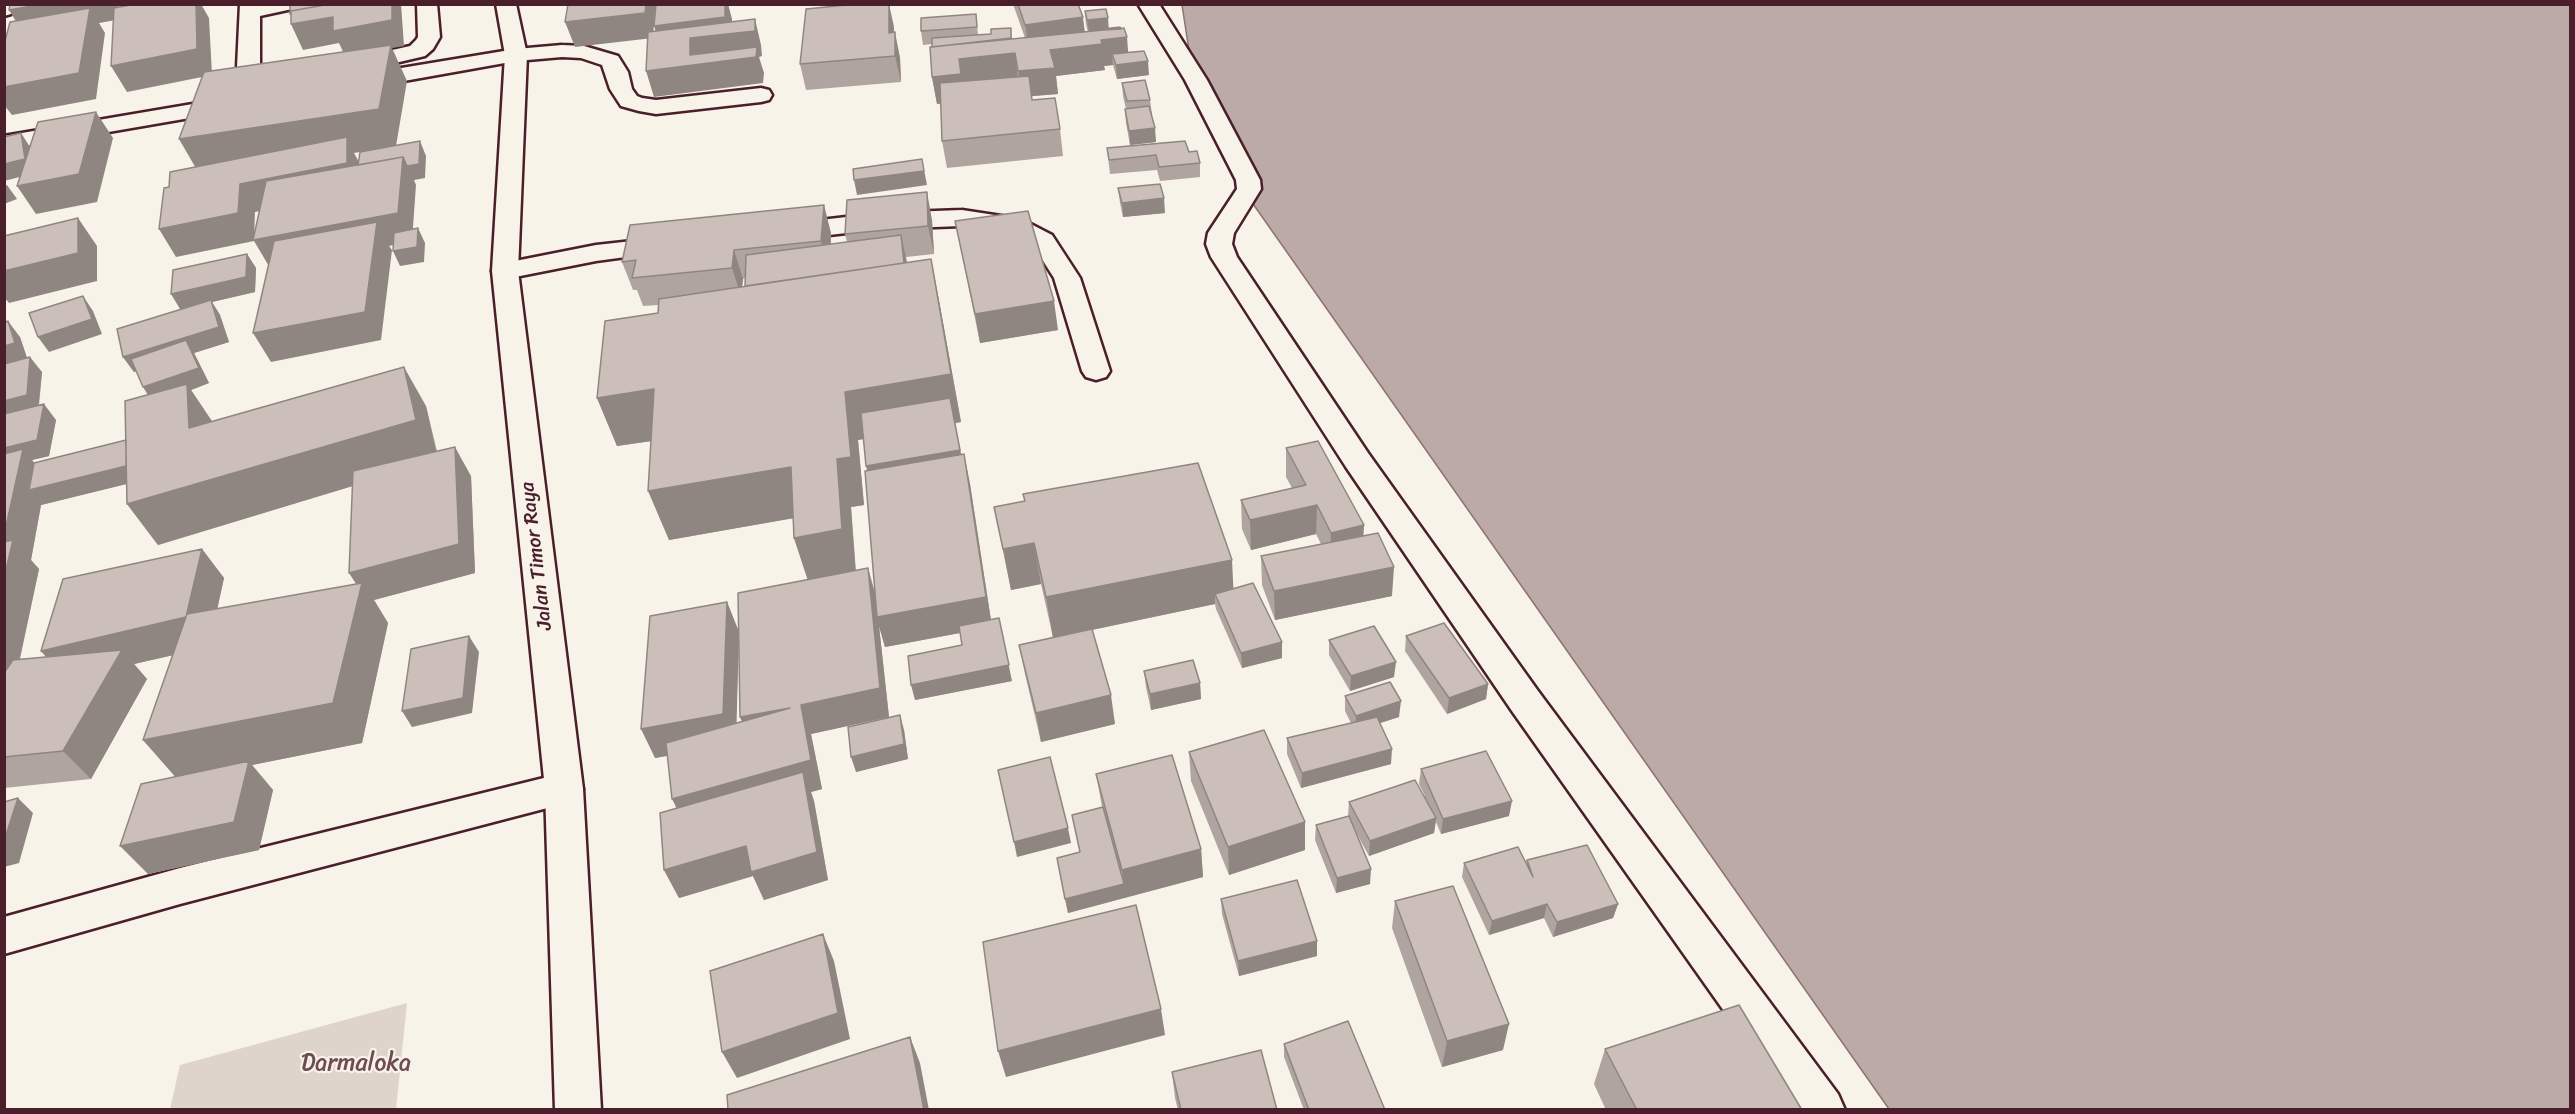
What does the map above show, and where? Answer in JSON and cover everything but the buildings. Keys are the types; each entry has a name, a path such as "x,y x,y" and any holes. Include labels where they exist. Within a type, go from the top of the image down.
{"main road":[{"path":"4,10 6,4"},
{"path":"4,144 295,85 251,80 248,67 250,8 290,4"},
{"path":"427,4 429,37 417,51 340,77 562,51 584,52 610,61 617,72 621,89 629,101 639,104 656,107 760,95"},
{"name":"Jalan Timor Raya","path":"506,4 516,55 504,271 564,789 578,1110"},
{"path":"1148,4 1196,80 1248,180 1248,189 1221,233 1219,244 1224,257 1357,460 1518,691 1822,1110"},
{"path":"762,235 893,221 962,218 1012,225 1044,240 1067,278 1096,371"},
{"path":"504,271 597,253 691,243"},
{"path":"4,936 180,886 564,789"}],"green space":[{"name":"Darmaloka","path":"407,1003 396,1109 170,1109 180,1065"}],"shaded area":[{"path":"1182,5 2570,5 2570,1109 1889,1109 1251,201 1190,57"}]}
